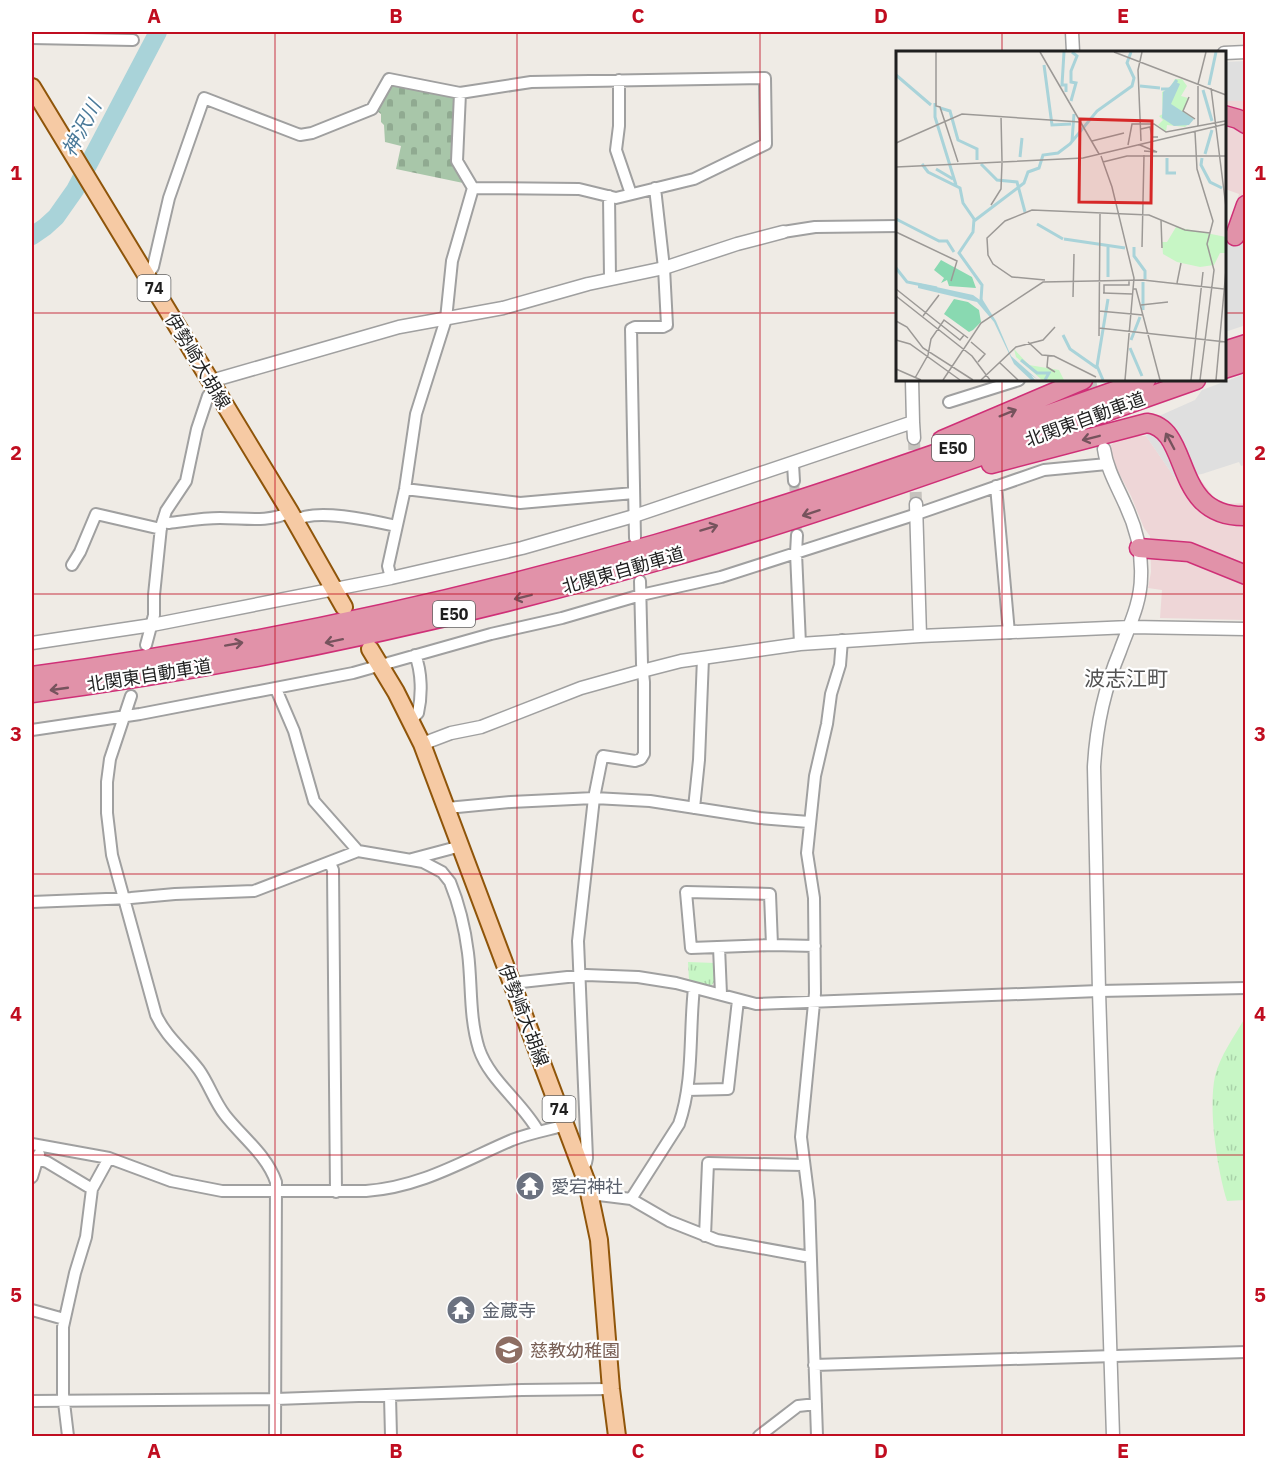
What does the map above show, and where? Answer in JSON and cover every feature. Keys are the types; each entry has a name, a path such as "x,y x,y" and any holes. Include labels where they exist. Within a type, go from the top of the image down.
{"highway":[{"path":"1226,110 1245,117"},
{"path":"1226,116 1238,119 1245,124"},
{"path":"1242,236 1245,205"},
{"path":"1226,350 1245,344"},
{"path":"1226,368 1245,362"},
{"path":"759,513 1081,381"},
{"name":"北関東自動車道","path":"32,676 130,662 267,638 444,599 581,565 759,513 1143,381"},
{"name":"北関東自動車道","path":"32,693 261,656 449,616 662,560 867,495 1193,381"},
{"path":"867,495 1148,423 1155,424 1165,431 1194,491 1203,503 1225,515 1245,516"},
{"path":"1195,470 1198,484 1211,502 1226,509 1245,510"},
{"path":"1139,548 1150,545 1187,545 1245,567"},
{"path":"1139,548 1190,552 1245,575"}],"main road":[{"name":"伊勢崎大胡線","path":"32,87 293,517 344,607"},
{"name":"伊勢崎大胡線","path":"370,649 411,720 422,744 582,1167 599,1240 617,1437"}],"street":[{"path":"1072,32 1073,51"},
{"path":"37,36 133,40"},
{"path":"1226,53 1245,52"},
{"path":"147,276 153,267 169,198 204,98 300,135 312,133 372,109 389,79 460,93 531,82 765,78 766,144 693,179 616,198 579,189 473,188"},
{"path":"619,80 619,126 616,150 632,194"},
{"path":"391,578 388,566 405,489 417,414 446,319 452,261 473,188 457,161 460,93"},
{"path":"635,538 631,329 667,325 664,268 655,188"},
{"path":"609,196 610,278"},
{"path":"146,645 152,625 162,526 166,511 186,481 197,429 213,384 369,335 503,308 610,278 664,268 737,244 783,232 815,227 896,226"},
{"path":"912,381 914,438"},
{"path":"949,402 1016,381"},
{"path":"32,644 152,625 391,578 522,548 634,516 913,422"},
{"path":"1104,449 1107,464 1130,515 1139,548 1140,589 1137,608 1109,682 1099,724 1095,755 1099,991 1113,1437"},
{"path":"793,464 794,481"},
{"path":"32,730 276,689 380,666 491,634 599,609 641,595 712,579 796,553 917,509 1044,470 1107,464"},
{"path":"996,486 1009,633"},
{"path":"405,489 520,503 634,492"},
{"path":"917,509 920,636"},
{"path":"72,566 96,514 162,526 220,518 264,519 306,515 360,518 396,526"},
{"path":"797,535 800,644"},
{"path":"582,1167 587,1158 578,942 594,798 603,756 635,761 643,757 645,682 642,671 640,581"},
{"path":"422,744 451,733 481,727 581,688 642,671 704,658 800,644 842,640 1130,627 1245,629"},
{"path":"817,1437 808,1192 801,1137 813,1001 815,946 814,898 807,860 814,776 827,724 831,694 840,664 842,640"},
{"path":"411,720 418,713 420,699 419,672 415,655"},
{"path":"694,808 704,658"},
{"path":"276,689 294,731 314,801 358,851"},
{"path":"131,696 110,759 106,793 110,841 153,1005 162,1027 200,1071 225,1115 271,1170 276,1182 275,1437"},
{"path":"447,807 594,798 650,801 760,818 809,822"},
{"path":"409,860 461,846"},
{"path":"32,902 254,891 358,851 432,866 450,882 465,934 473,1019 479,1049 494,1076 538,1131"},
{"path":"330,863 333,870 336,1191"},
{"path":"772,945 770,894 686,892 691,948 815,946"},
{"path":"719,947 722,994"},
{"path":"512,982 579,975 638,977 722,994 756,1004 1245,988"},
{"path":"631,1198 679,1124 687,1089 694,988"},
{"path":"687,1089 728,1089 738,1000"},
{"path":"32,1177 37,1159 37,1144 109,1158 187,1185 222,1191 389,1190 412,1184 512,1140 566,1125"},
{"path":"68,1437 63,1401 64,1319 86,1237 92,1189 109,1158"},
{"path":"37,1159 47,1162 92,1189"},
{"path":"705,1236 708,1163 804,1166"},
{"path":"591,1198 599,1195 631,1198 669,1221 705,1236 738,1245 810,1257"},
{"path":"32,1310 64,1319"},
{"path":"814,1365 1245,1352"},
{"path":"32,1401 276,1399 611,1389"},
{"path":"390,1396 391,1437"},
{"path":"759,1437 798,1406 816,1404"}],"shaded area":[{"path":"1245,61 1245,101 1226,101 1226,62"},
{"path":"1226,101 1245,101 1245,229 1229,225 1239,194 1226,189"},
{"path":"1226,231 1245,236 1246,325 1226,332"},
{"path":"1245,374 1245,465 1241,466 1239,462 1202,474 1175,478 1146,436 1154,421 1159,416 1195,400 1202,390"},
{"path":"1121,436 1146,436 1175,478 1182,481 1200,479 1215,499 1226,504 1245,503 1245,620 1160,618 1162,590 1148,588 1151,572 1150,536 1111,458 1111,445"}],"green space":[{"path":"390,82 457,96 455,164 468,184 396,169 401,146 385,142 384,125 381,122 381,114 377,111"},
{"path":"688,962 715,963 715,981 711,986 689,980"},
{"path":"1245,1018 1245,1200 1227,1201 1215,1139 1213,1090 1220,1061"}],"waterway":[{"name":"神沢川","path":"32,236 56,217 75,190 158,32"}],"tunnel":[{"path":"1090,381 1103,442"},
{"path":"914,438 916,504"},
{"path":"794,481 797,535"}],"place":[{"name":"愛宕神社","path":"530,1186"},
{"name":"金蔵寺","path":"461,1310"},
{"name":"慈教幼稚園","path":"509,1350"}],"district":[{"name":"波志江町","path":"1126,678"}]}
